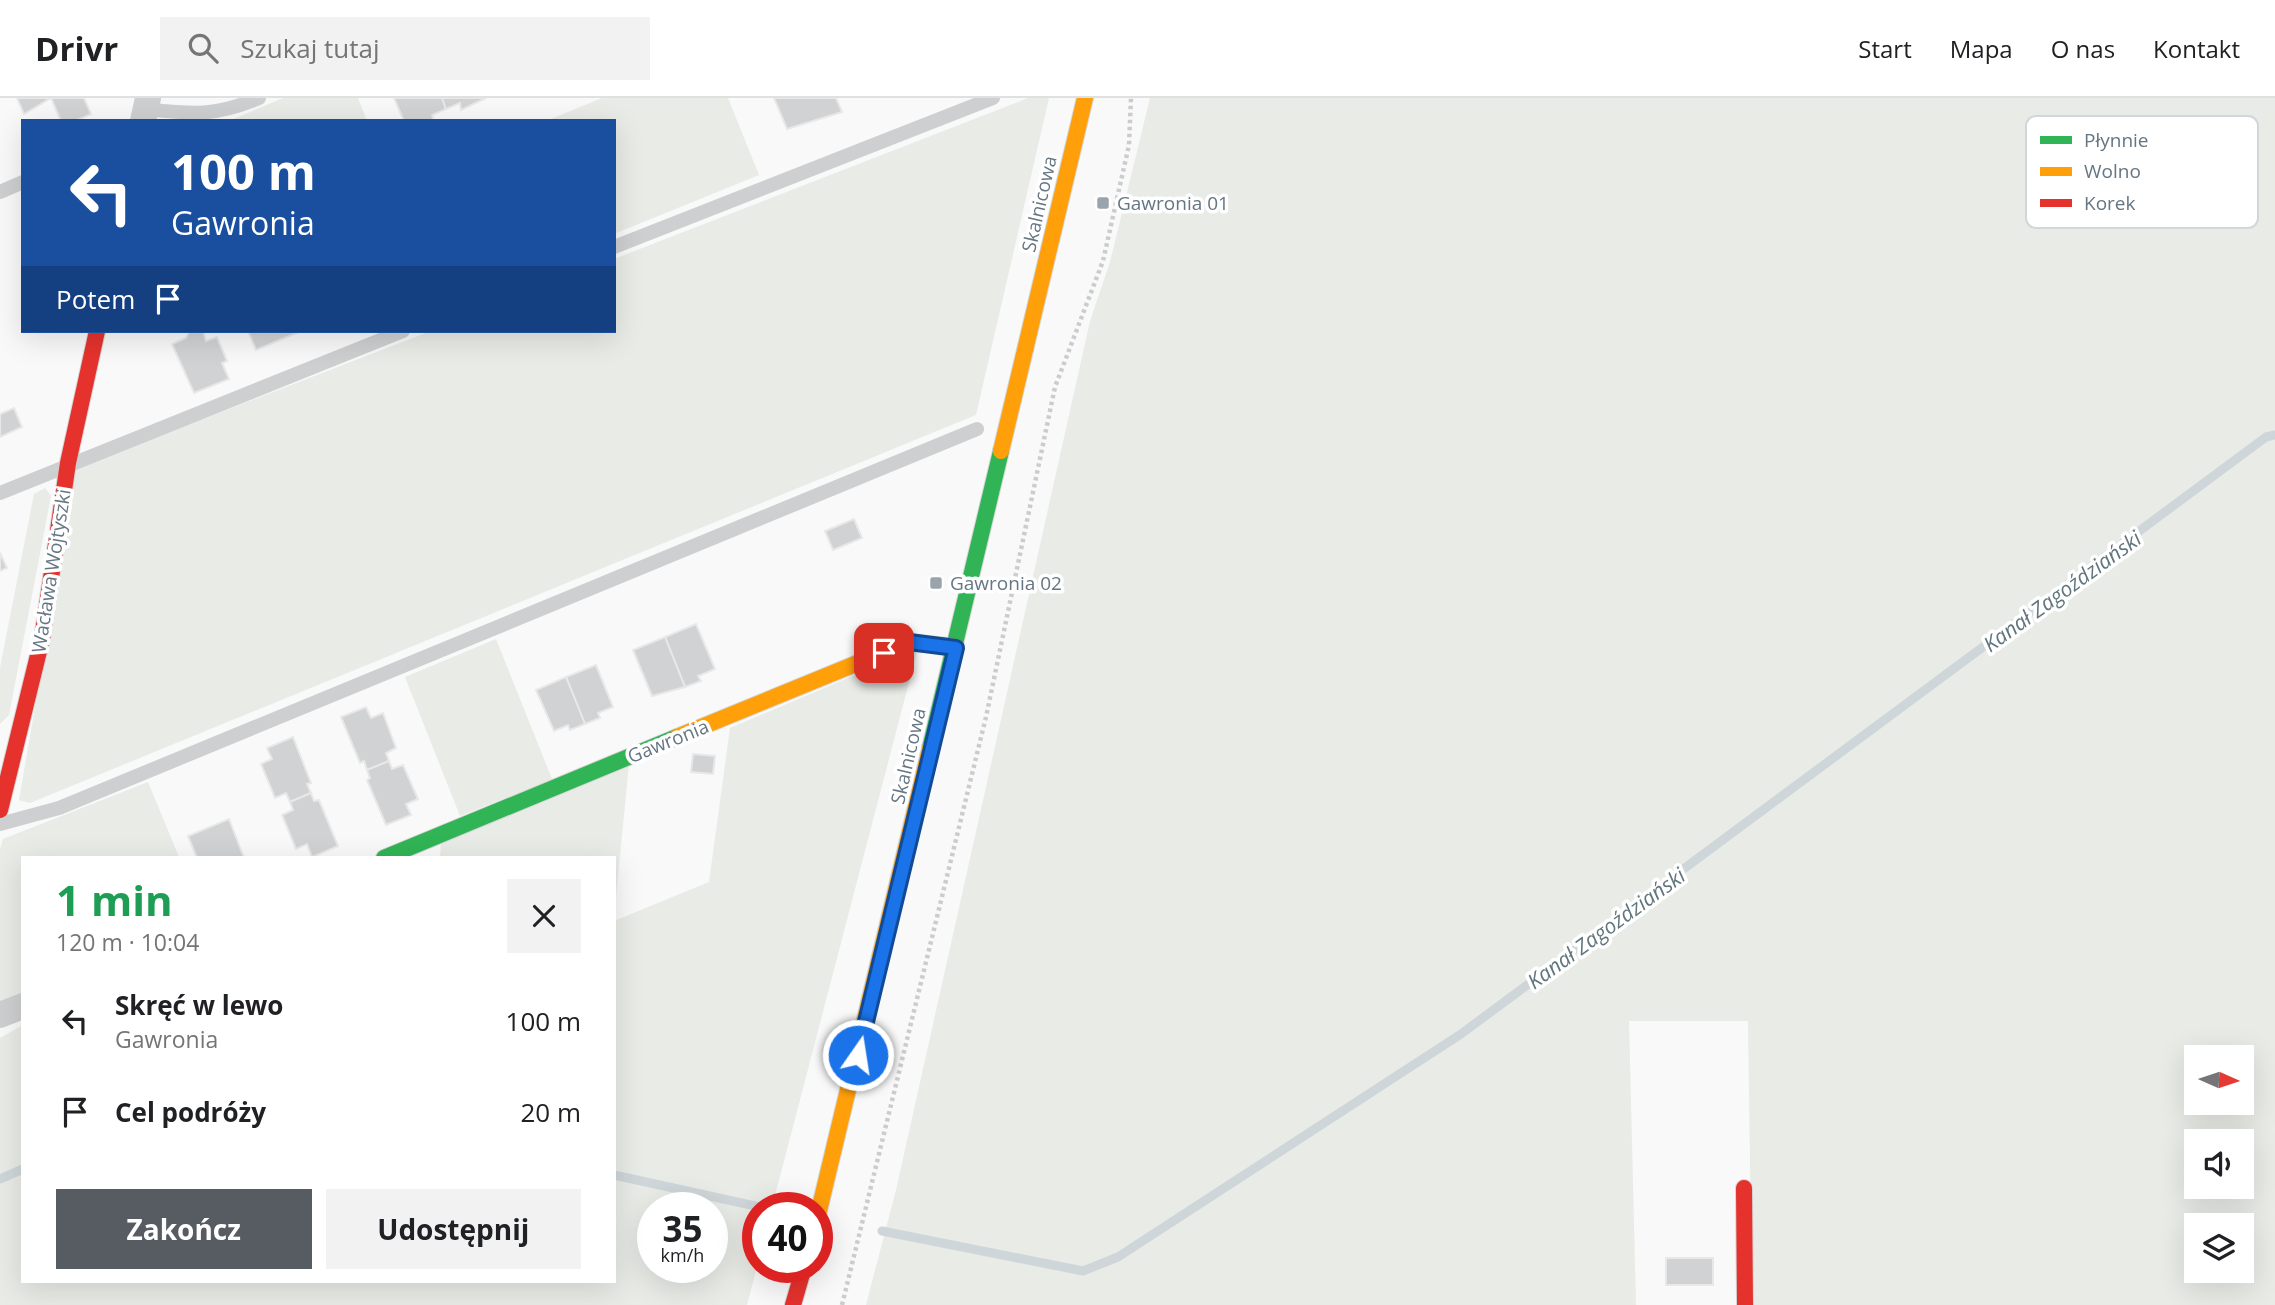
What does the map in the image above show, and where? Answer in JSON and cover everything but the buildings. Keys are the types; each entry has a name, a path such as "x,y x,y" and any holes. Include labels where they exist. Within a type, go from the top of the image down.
{"street":[{"name":"Skalnicowa","path":"824,1192 956,648 1085,98"},
{"name":"Wacława Wojtyszki","path":"0,810 7,750 41,639 68,463 97,333"},
{"name":"Gawronia","path":"389,856 909,642 956,648"},
{"path":"0,1015 21,1007"},
{"path":"1744,1188 1745,1305"},
{"path":"793,1305 799,1283"}],"lane":[{"path":"146,109 201,115 237,107 259,98"},
{"path":"616,246 993,98"},
{"path":"0,191 21,183"},
{"path":"0,493 68,463 398,333"},
{"path":"0,824 58,808 977,429"}],"path":[{"path":"842,1305 986,717 1055,387 1103,261 1129,145 1131,98"}],"shaded area":[{"path":"283,98 358,98 366,119 234,119"},
{"path":"602,98 728,98 759,175 616,233 616,119 551,119"},
{"path":"1028,98 1049,98 976,415 30,803 19,800 76,468 426,333 616,333 616,258"},
{"path":"1150,98 2275,98 2275,1305 1752,1305 1748,1021 1629,1021 1636,1305 866,1305 896,1190 1090,321 1110,262"},
{"path":"45,488 51,496 9,715 0,724 0,668 34,494"},
{"path":"496,639 552,779 460,816 405,677"},
{"path":"918,648 776,1192 742,1192 742,1283 753,1283 747,1305 0,1305 0,1038 21,1026 21,1283 616,1283 616,920 709,882 730,728"},
{"path":"629,764 616,897 616,856 440,856 441,841"},
{"path":"148,782 179,856 21,856 21,994 0,1002 0,849 3,839"}],"waterway":[{"name":"Kanał Zagoździański","path":"882,1231 1083,1271 1118,1257 1461,1034 2266,437 2275,435"},
{"name":"Kanał Zagoździański","path":"0,1179 21,1170"},
{"name":"Kanał Zagoździański","path":"616,1175 742,1203"}],"traffic: fast":[{"path":"930,748 1001,451"},
{"path":"389,856 677,737"}],"traffic: slow":[{"path":"1001,451 1085,98"},
{"path":"677,737 909,642 956,647"},
{"path":"823,1192 930,748"}],"traffic: jam":[{"path":"0,810 42,639 68,463 97,333"},
{"path":"1744,1188 1745,1305"},
{"path":"793,1305 799,1283"}],"place":[{"name":"Gawronia 01","path":"1103,203"},
{"name":"Gawronia 02","path":"936,583"}],"route":[{"path":"858,1055 956,648 909,642 884,653"}]}
